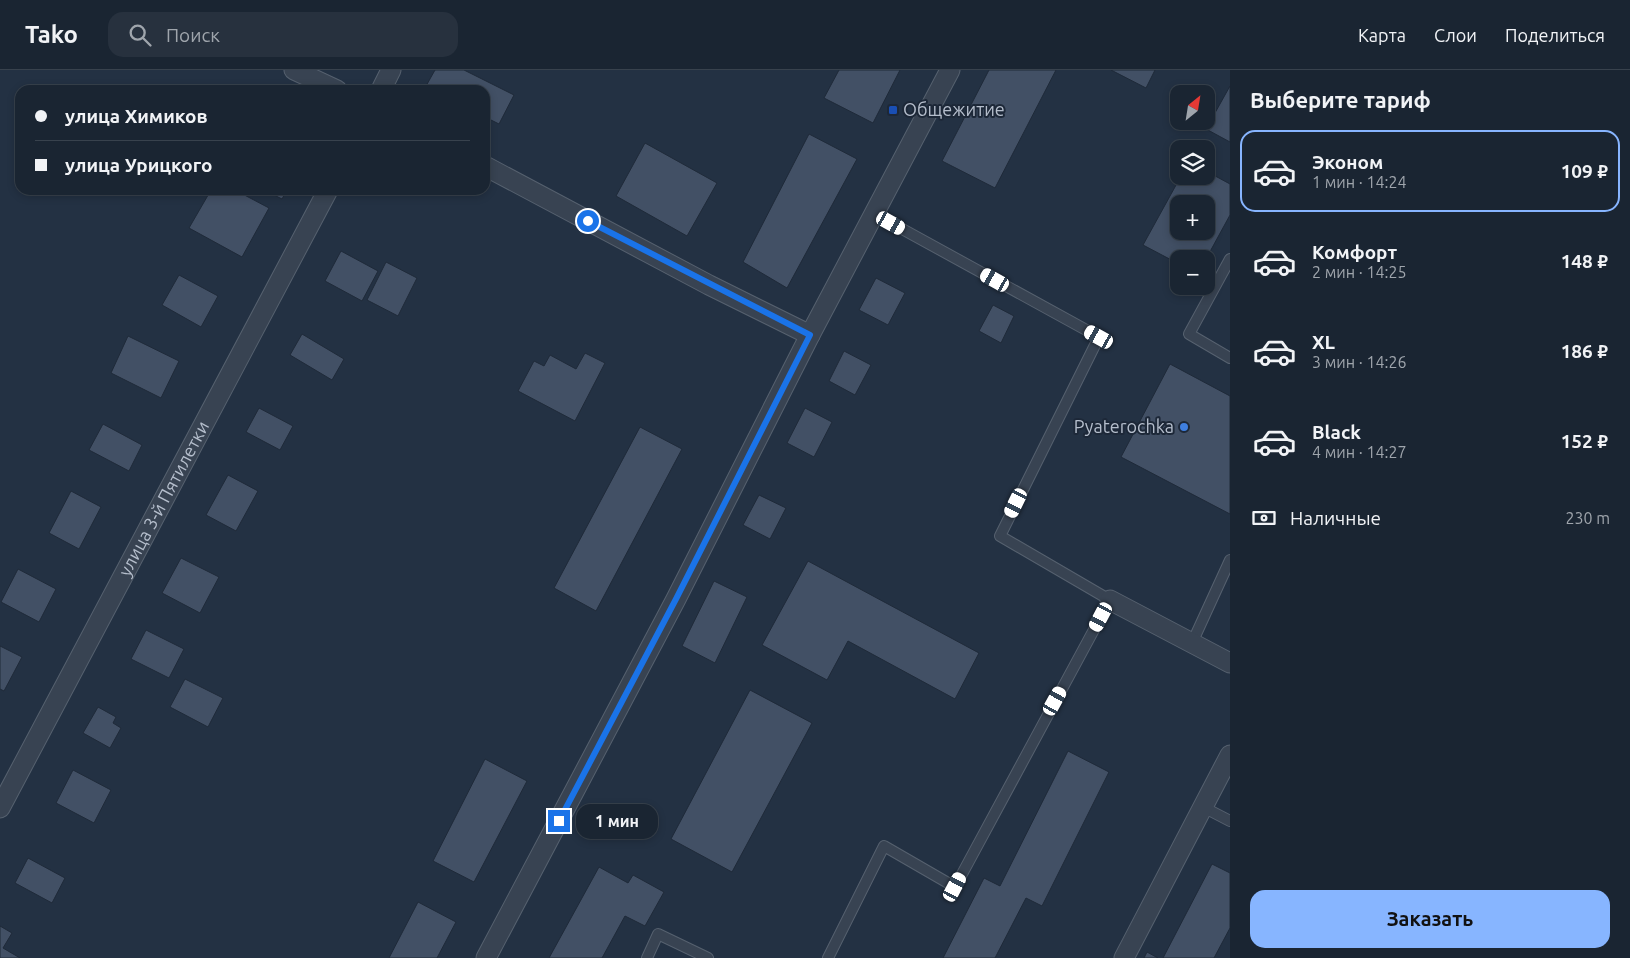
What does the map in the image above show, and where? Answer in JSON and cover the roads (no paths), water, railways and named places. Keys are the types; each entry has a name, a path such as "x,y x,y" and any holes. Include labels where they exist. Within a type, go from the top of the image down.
{"street":[{"path":"294,70 326,85"},
{"path":"384,85 391,70"},
{"path":"486,958 676,599 873,213 950,70"},
{"path":"490,169 709,285 810,335"},
{"name":"улица 3-й Пятилетки","path":"0,808 325,195"},
{"path":"1110,600 1230,663"},
{"path":"1124,958 1230,755"}],"lane":[{"path":"828,958 884,846 955,887 1110,600 1000,536 1099,337 873,213"},
{"path":"1230,259 1189,334 1230,358"},
{"path":"1192,643 1230,560"},
{"path":"1203,807 1230,821"},
{"path":"647,958 658,934 708,958"}],"place":[{"name":"Общежитие","path":"893,110"},
{"name":"Pyaterochka","path":"1184,427"}]}
